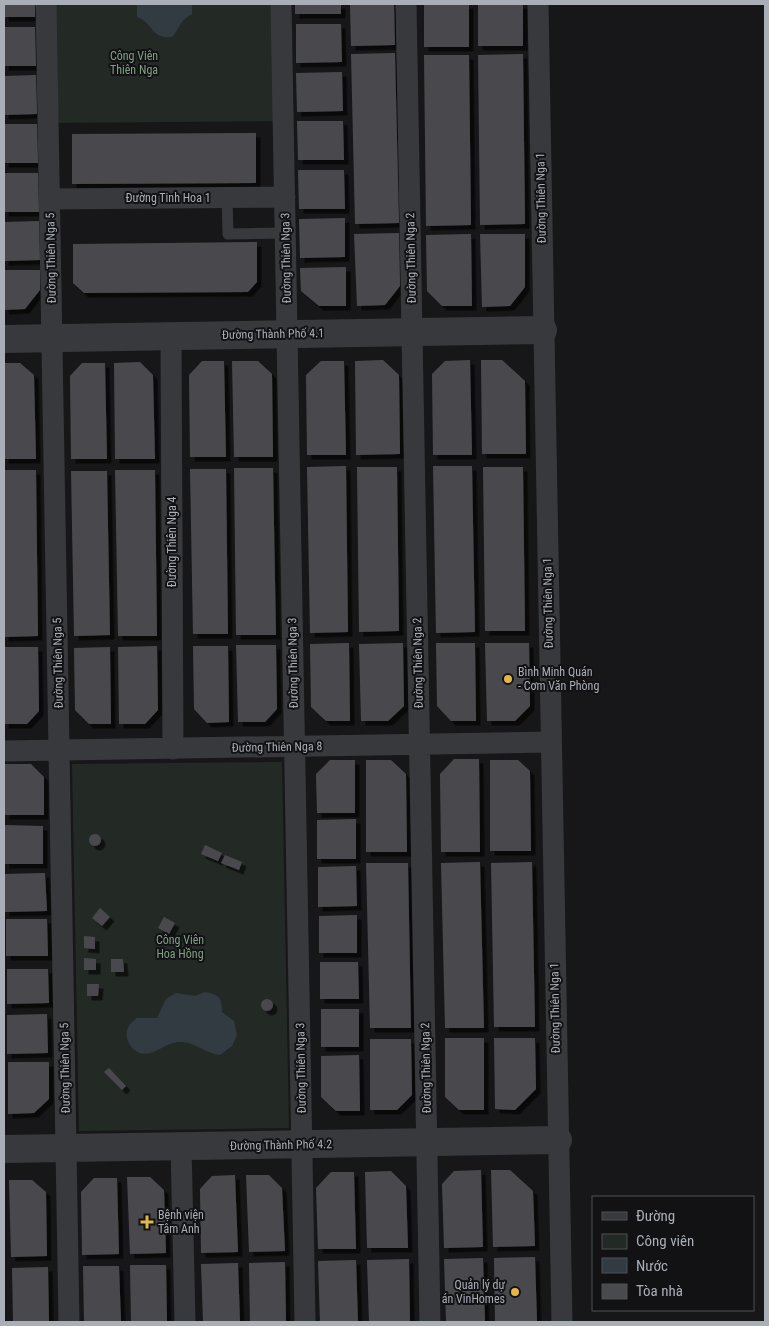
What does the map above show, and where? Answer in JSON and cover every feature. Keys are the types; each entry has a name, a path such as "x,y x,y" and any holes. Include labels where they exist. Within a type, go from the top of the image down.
{"street":[{"name":"Đường Thiên Nga 5","path":"46,4 69,1322"},
{"name":"Đường Thiên Nga 3","path":"282,4 305,1322"},
{"name":"Đường Thiên Nga 2","path":"406,4 430,1322"},
{"name":"Đường Thiên Nga 1","path":"538,4 562,1322"},
{"name":"Đường Tinh Hoa 1","path":"50,199 285,197"},
{"name":"Đường Thành Phố 4.1","path":"4,339 543,330"},
{"name":"Đường Thiên Nga 4","path":"171,336 173,749"},
{"name":"Đường Thiên Nga 8","path":"4,751 550,742"},
{"name":"Đường Thành Phố 4.2","path":"4,1149 558,1140"},
{"path":"181,1146 185,1322"}],"lane":[{"path":"227,198 228,234 286,233"}],"green space":[{"name":"Công Viên Thiên Nga","path":"46,4 281,4 284,121 49,123"},
{"name":"Công Viên Hoa Hồng","path":"282,762 289,1128 79,1131 72,764"}],"water":[{"path":"137,4 192,4 192,14 183,21 172,37 165,37 160,36 147,23 137,17"},
{"path":"205,992 214,994 219,998 222,1012 234,1021 237,1035 232,1046 220,1055 183,1042 173,1043 154,1052 144,1054 135,1050 128,1042 127,1031 130,1024 137,1018 157,1018 166,999 176,993 195,996"}],"building":[{"path":"4,4 35,4 35,17 4,17"},
{"path":"295,4 341,4 341,14 295,14"},
{"path":"350,4 394,4 395,45 351,46"},
{"path":"424,4 469,4 469,47 424,47"},
{"path":"478,4 523,4 523,46 478,46"},
{"path":"296,24 341,24 342,62 296,63"},
{"path":"4,27 35,27 36,66 4,66"},
{"path":"395,53 399,223 355,224 351,54"},
{"path":"523,54 525,224 480,225 478,55"},
{"path":"424,55 469,55 471,225 426,226"},
{"path":"342,72 343,111 297,112 296,73"},
{"path":"36,75 37,114 4,115 4,76"},
{"path":"297,121 343,121 344,160 298,160"},
{"path":"4,124 37,124 38,163 4,163"},
{"path":"256,133 256,183 72,184 72,134"},
{"path":"298,170 344,170 345,209 299,209"},
{"path":"4,173 38,173 39,212 4,212"},
{"path":"345,218 345,257 300,258 299,219"},
{"path":"39,221 40,260 4,261 4,222"},
{"path":"399,233 400,286 385,305 357,306 354,234"},
{"path":"471,234 472,306 442,306 427,291 426,235"},
{"path":"480,234 525,234 525,287 510,306 482,307"},
{"path":"257,242 257,282 248,292 84,293 73,283 73,244"},
{"path":"346,267 346,306 319,306 301,291 300,268"},
{"path":"4,270 40,270 40,290 25,309 4,310"},
{"path":"383,360 399,375 400,454 356,455 355,361"},
{"path":"470,360 472,455 433,455 432,374 445,361"},
{"path":"481,360 502,360 525,381 526,454 482,454"},
{"path":"202,361 224,361 226,457 190,457 189,375"},
{"path":"232,361 258,361 272,374 273,457 234,457"},
{"path":"321,361 344,361 346,455 307,455 306,375"},
{"path":"140,362 153,375 155,459 115,459 114,363"},
{"path":"4,363 20,363 34,375 36,459 4,459"},
{"path":"82,363 105,363 107,459 71,459 70,376"},
{"path":"346,466 348,632 310,633 307,467"},
{"path":"433,466 472,466 475,632 436,633"},
{"path":"357,467 397,467 399,631 359,632"},
{"path":"483,467 523,467 525,631 485,631"},
{"path":"234,468 273,468 276,635 236,635"},
{"path":"190,469 226,469 228,634 193,634"},
{"path":"4,470 36,470 38,636 4,637"},
{"path":"115,470 155,470 157,636 118,636"},
{"path":"71,471 107,471 110,635 74,636"},
{"path":"349,643 350,721 326,721 311,707 310,644"},
{"path":"403,643 404,706 388,721 361,721 359,644"},
{"path":"436,643 475,643 476,721 451,721 437,706"},
{"path":"485,643 529,643 530,706 515,721 487,721"},
{"path":"236,645 276,645 277,709 265,722 238,722"},
{"path":"157,646 158,710 145,724 119,724 118,647"},
{"path":"193,646 228,646 229,722 207,723 194,709"},
{"path":"4,647 38,647 39,711 27,724 4,724"},
{"path":"110,647 111,724 89,724 75,710 74,648"},
{"path":"454,759 479,759 480,852 441,852 440,774"},
{"path":"330,760 355,760 355,813 317,813 316,774"},
{"path":"366,760 391,760 406,774 407,852 366,852"},
{"path":"490,760 518,760 530,771 531,851 490,851"},
{"path":"5,764 31,764 44,777 44,815 5,815"},
{"path":"356,819 356,859 317,859 317,820"},
{"path":"4,825 43,826 43,864 5,864"},
{"path":"93,834 97,834 101,840 97,846 93,846 89,842 89,838"},
{"path":"205,845 222,853 218,861 201,854"},
{"path":"225,855 242,862 239,870 221,863"},
{"path":"480,862 484,1028 445,1028 441,863"},
{"path":"532,862 535,1027 494,1027 491,863"},
{"path":"366,863 408,863 411,1028 370,1028"},
{"path":"356,866 357,906 318,907 318,867"},
{"path":"45,873 47,911 5,912 4,874"},
{"path":"100,908 110,917 102,926 92,918"},
{"path":"357,915 357,953 319,953 319,916"},
{"path":"164,917 175,923 169,934 158,928"},
{"path":"6,919 47,919 48,956 6,956"},
{"path":"84,936 95,937 95,949 84,948"},
{"path":"84,958 96,959 96,970 84,970"},
{"path":"111,959 123,959 124,972 111,972"},
{"path":"320,962 358,962 359,999 320,999"},
{"path":"7,969 48,969 49,1003 7,1004"},
{"path":"87,984 99,984 98,996 87,996"},
{"path":"269,999 272,1000 272,1010 265,1011 262,1010 261,1003 262,1000"},
{"path":"321,1009 359,1009 359,1047 321,1047"},
{"path":"47,1014 48,1053 7,1054 7,1015"},
{"path":"445,1038 484,1038 484,1110 459,1110 445,1097"},
{"path":"494,1038 535,1038 536,1089 515,1110 495,1109"},
{"path":"370,1039 411,1039 412,1095 397,1110 370,1110"},
{"path":"359,1055 360,1111 336,1111 321,1097 321,1056"},
{"path":"8,1062 49,1062 49,1099 34,1113 8,1114"},
{"path":"109,1068 126,1086 122,1090 104,1072"},
{"path":"481,1170 483,1247 444,1248 442,1184 454,1171"},
{"path":"491,1170 510,1170 533,1191 535,1246 493,1247"},
{"path":"391,1171 406,1186 408,1248 367,1248 365,1172"},
{"path":"331,1172 354,1172 356,1249 318,1249 316,1188"},
{"path":"235,1175 238,1252 201,1253 200,1189 212,1176"},
{"path":"246,1175 269,1175 282,1188 285,1251 249,1252"},
{"name":"Bệnh viện Tâm Anh","path":"127,1177 150,1177 164,1190 166,1253 130,1254"},
{"path":"94,1178 117,1178 119,1254 82,1255 81,1192"},
{"path":"9,1180 32,1180 46,1192 47,1256 11,1257"},
{"path":"535,1257 537,1322 495,1322 494,1258"},
{"path":"483,1258 485,1322 446,1322 444,1259"},
{"path":"409,1259 410,1322 369,1322 367,1260"},
{"path":"356,1260 358,1322 320,1322 318,1261"},
{"path":"285,1262 286,1322 250,1322 249,1263"},
{"path":"238,1263 240,1322 203,1322 201,1264"},
{"path":"130,1265 166,1265 167,1322 131,1322"},
{"path":"83,1266 119,1266 121,1322 84,1322"},
{"path":"48,1267 49,1322 13,1322 12,1268"}],"place":[{"name":"Bình Minh Quán - Cơm Văn Phòng","path":"508,679"},
{"name":"Bệnh viện Tâm Anh","path":"147,1222"},
{"name":"Quản lý dự án VinHomes","path":"515,1292"}]}
